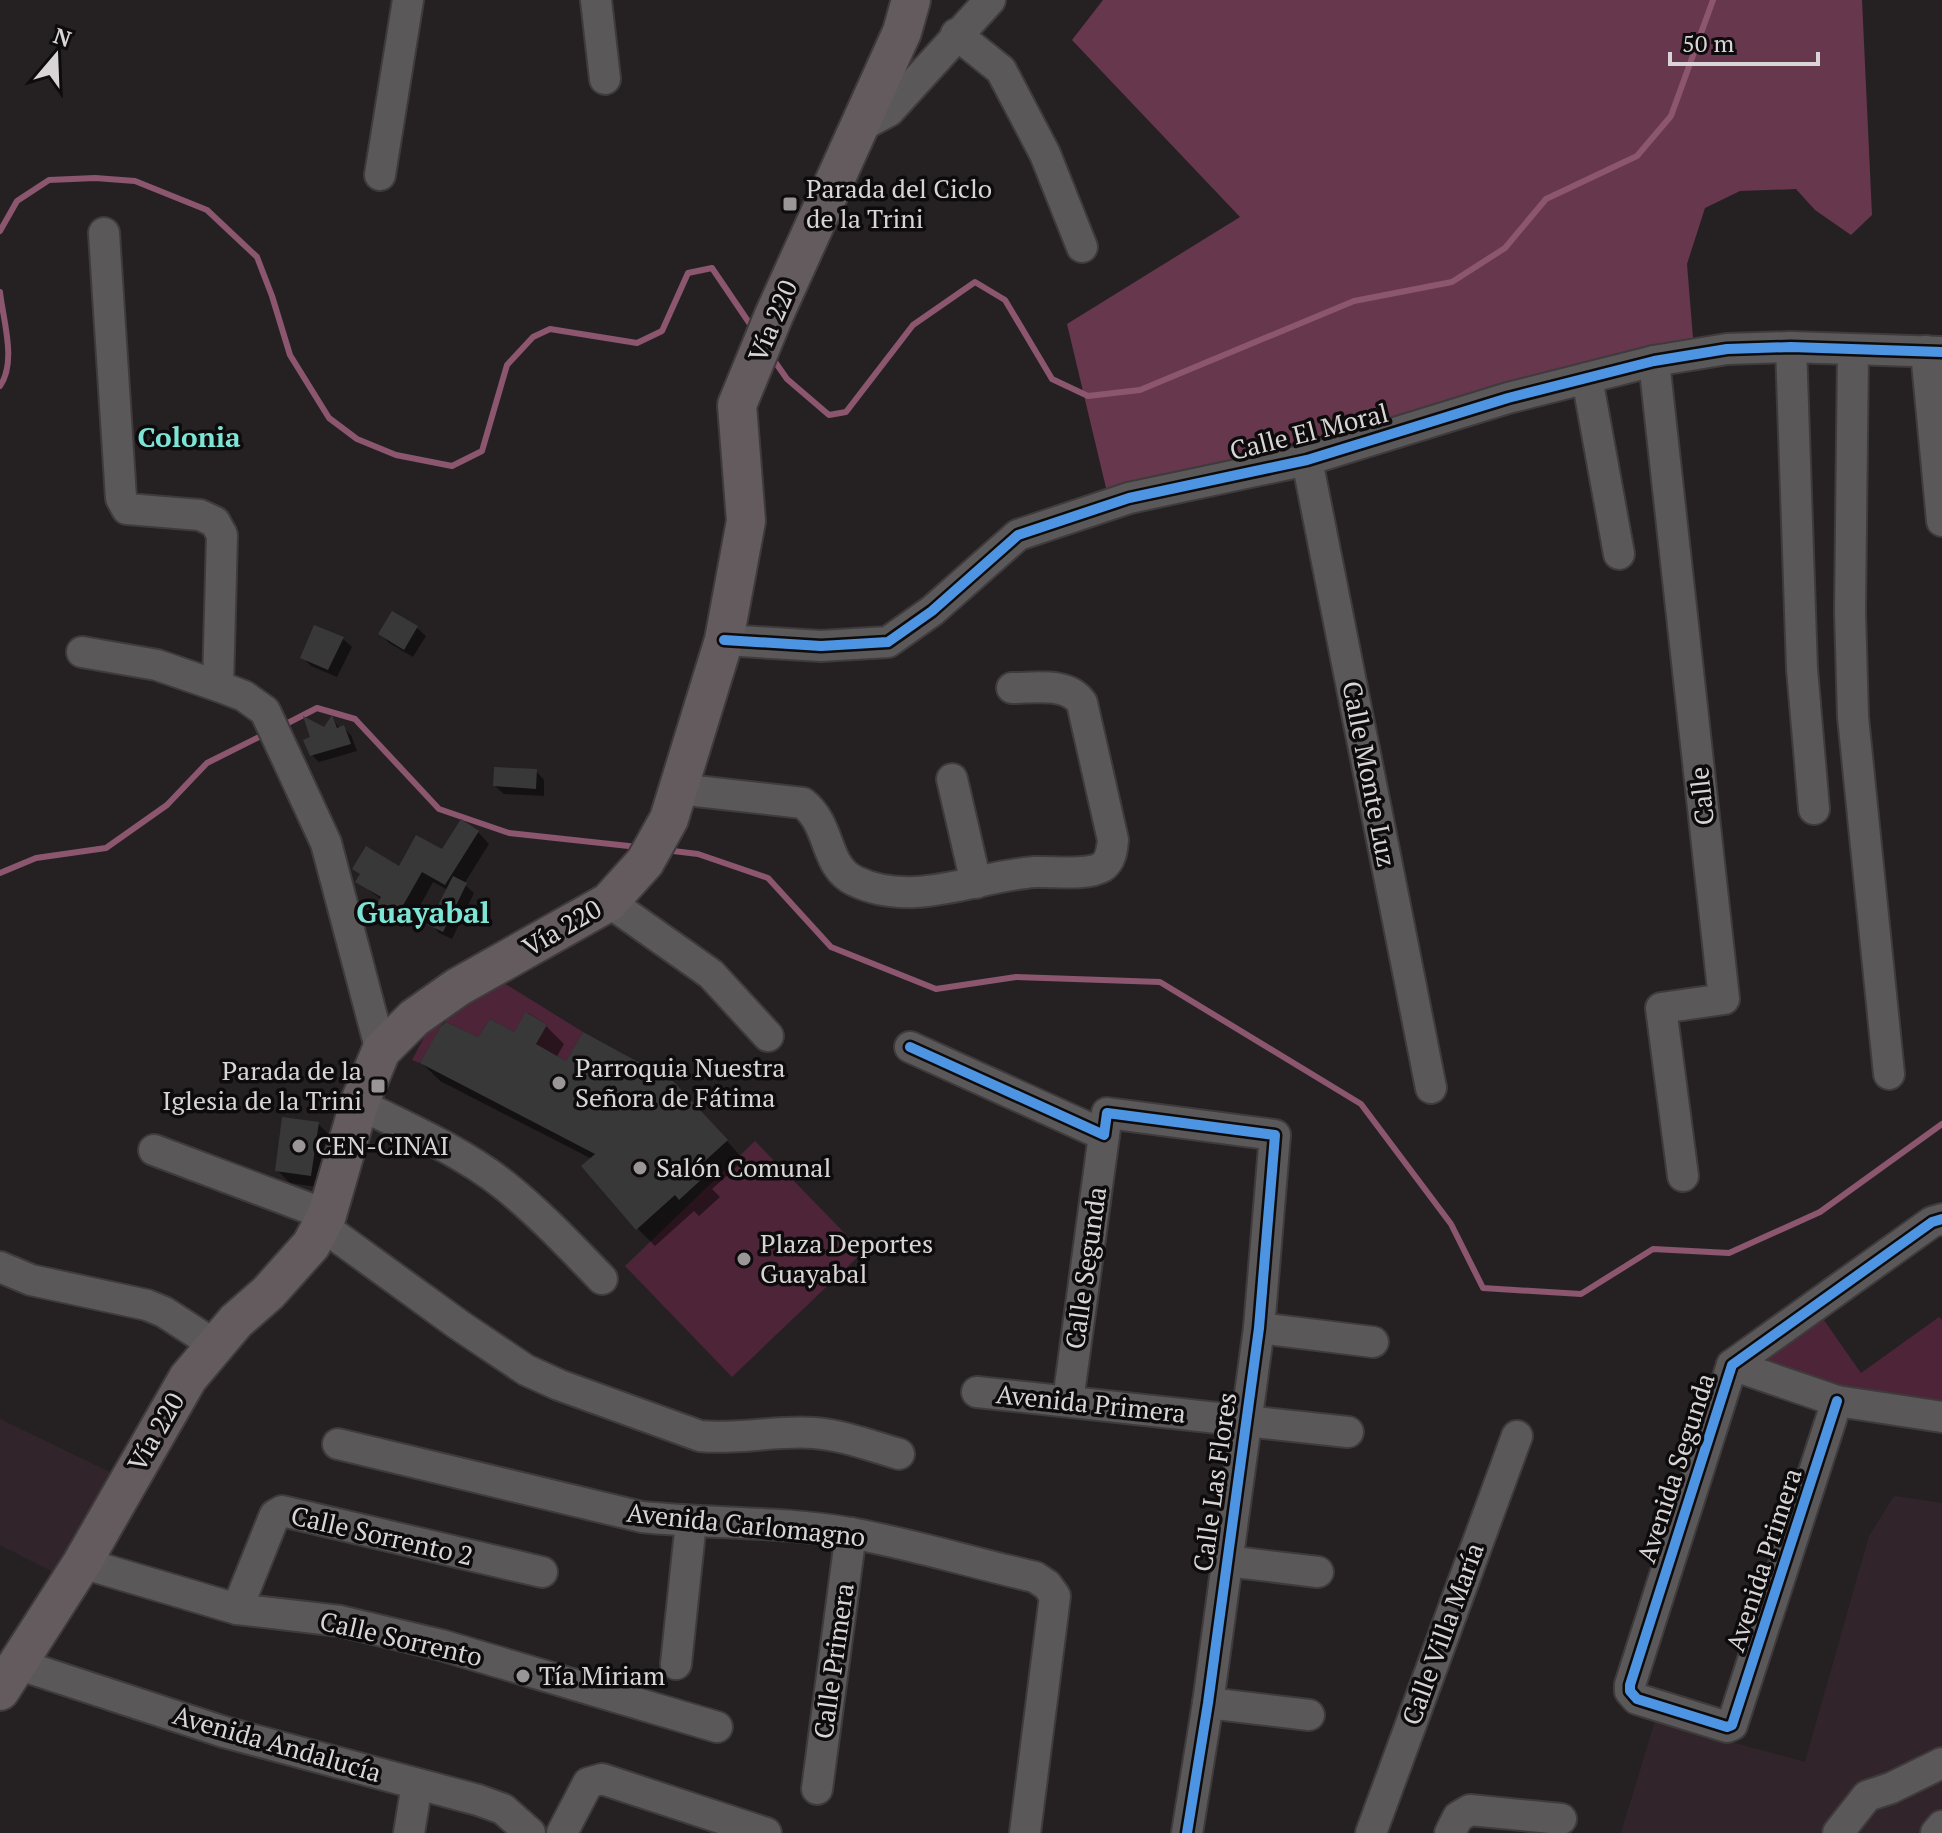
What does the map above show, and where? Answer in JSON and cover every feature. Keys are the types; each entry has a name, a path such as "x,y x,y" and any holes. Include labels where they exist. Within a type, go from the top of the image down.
{"main road":[{"name":"Vía 220","path":"9,1678 82,1563 188,1378 236,1321 268,1293 311,1245 324,1220 359,1104 381,1051 414,1018 458,987 609,902 645,862 687,800 724,640 746,521 737,405 774,315 902,32 911,0"}],"street":[{"path":"380,175 408,0"},
{"path":"596,0 605,79"},
{"path":"861,126 889,111 990,0"},
{"path":"956,34 1001,70 1045,154 1082,247"},
{"path":"104,233 121,498 127,509 200,515 215,522 222,535 218,686"},
{"path":"1791,347 1802,669 1814,809"},
{"name":"Calle El Moral","path":"724,640 821,646 888,642 932,611 1018,535 1129,498 1307,460 1508,398 1654,361 1727,349 1791,347 1934,351"},
{"path":"1853,350 1850,612 1853,717 1889,1074"},
{"path":"1934,351 1942,521"},
{"name":"Calle","path":"1654,361 1724,999 1661,1008 1683,1176"},
{"path":"1587,378 1619,554"},
{"name":"Calle Monte Luz","path":"1307,460 1431,1088"},
{"path":"82,652 157,665 244,696 265,711 326,843 381,1051"},
{"path":"687,800 803,803 813,811 824,829 834,862 842,873 867,886 929,892 1032,872 1092,871 1104,866 1112,854 1113,840 1082,703 1065,689 1012,688"},
{"path":"952,779 976,883"},
{"path":"609,902 711,974 768,1036"},
{"path":"910,1047 1104,1135"},
{"path":"359,1104 443,1147 501,1183 545,1220 602,1279"},
{"name":"Calle Las Flores","path":"1104,1135 1107,1113 1275,1135 1259,1328 1208,1703 1187,1833"},
{"name":"Calle Segunda","path":"1068,1401 1104,1135"},
{"path":"154,1150 324,1220 470,1333 526,1370 559,1385 700,1436 717,1438 813,1433 899,1454"},
{"name":"Avenida Segunda","path":"1727,1727 1637,1699 1630,1691 1732,1365 1932,1222 1942,1219"},
{"path":"0,1267 31,1280 147,1305 164,1312 215,1345"},
{"path":"1259,1328 1373,1342"},
{"path":"1732,1365 1837,1401 1942,1417"},
{"name":"Avenida Primera","path":"977,1392 1348,1432"},
{"name":"Avenida Primera","path":"1727,1727 1736,1720 1837,1401"},
{"name":"Calle Villa María","path":"1371,1833 1517,1436"},
{"name":"Avenida Carlomagno","path":"338,1444 642,1517 786,1525 851,1533 1035,1577 1047,1585 1055,1596 1025,1833"},
{"name":"Calle Sorrento 2","path":"237,1609 275,1515 282,1511 542,1572"},
{"path":"676,1664 691,1522"},
{"name":"Calle Primera","path":"817,1789 851,1533"},
{"path":"1226,1561 1318,1572"},
{"name":"Calle Sorrento","path":"82,1563 237,1609 340,1621 441,1645 717,1727"},
{"name":"Avenida Andalucía","path":"9,1678 478,1800 503,1809 530,1833"},
{"path":"1208,1703 1309,1715"},
{"path":"1838,1833 1867,1796 1942,1763"},
{"path":"562,1833 588,1783 602,1779 766,1833"},
{"path":"409,1833 417,1784"},
{"path":"1450,1833 1458,1817 1470,1810 1561,1819"},
{"path":"1936,1833 1942,1826"}],"shaded area":[{"path":"1103,0 1862,0 1872,215 1851,235 1815,210 1796,189 1740,191 1705,208 1687,264 1693,338 1107,492 1067,324 1240,217 1072,40"},
{"path":"504,983 583,1032 566,1061 536,1044 547,1025 527,1012 514,1032 490,1019 478,1037 444,1021 420,1063 412,1060 437,1013"},
{"name":"Plaza Deportes Guayabal","path":"755,1141 863,1252 732,1377 625,1266"},
{"path":"1819,1313 1861,1373 1939,1317 1942,1320 1942,1409 1852,1396 1751,1362"},
{"path":"0,1419 112,1473 55,1573 0,1545"},
{"path":"1894,1496 1942,1503 1942,1833 1621,1833 1655,1721 1805,1762 1869,1536"}],"building":[{"path":"392,611 418,626 404,650 378,634"},
{"path":"314,625 344,637 328,670 300,658"},
{"path":"332,715 337,728 344,725 351,744 310,756 303,740 310,737 303,716 324,727"},
{"path":"494,767 537,769 536,789 493,786"},
{"path":"461,819 479,831 445,885 422,872 397,916 377,904 381,897 355,882 360,874 352,869 366,846 399,866 416,835 442,849"},
{"path":"453,876 467,883 443,932 428,925"},
{"path":"526,1012 547,1025 536,1044 566,1061 583,1032 673,1081 728,1140 695,1170 703,1178 679,1200 675,1195 636,1230 581,1166 595,1154 420,1063 446,1022 478,1037 490,1019 514,1032"},
{"name":"CEN-CINAI","path":"282,1117 319,1122 311,1176 275,1171"}],"waterway":[{"path":"771,356 787,379 829,415 846,412 913,325 975,282 1005,300 1052,379 1088,396 1140,390 1354,301 1452,282 1505,248 1546,199 1637,156 1671,116 1713,0"},
{"path":"0,231 17,201 49,180 95,178 135,181 207,210 257,257 290,355 329,418 357,439 396,455 452,466 482,451 507,365 533,337 550,329 637,343 662,331 688,273 712,268 754,330"},
{"path":"0,292 8,353 8,365 0,386"},
{"path":"282,726 317,708 355,719 439,809 509,833 638,847"},
{"path":"0,873 36,858 106,848 167,805 207,763 265,734"},
{"path":"665,850 698,854 768,878 831,947 936,989 1016,977 1160,982 1361,1104 1451,1224 1483,1288 1581,1294 1653,1249 1729,1253 1820,1212 1942,1124"}],"cycle path":[{"path":"724,640 821,646 888,642 932,611 1018,535 1129,498 1307,460 1508,398 1654,361 1727,349 1791,347 1942,352"},
{"path":"910,1047 1104,1135 1107,1113 1275,1135 1259,1328 1208,1703 1187,1833"},
{"path":"1837,1401 1732,1725 1727,1727 1637,1699 1630,1691 1630,1685 1732,1365 1932,1222 1942,1219"}],"place":[{"name":"Parada del Ciclo de la Trini","path":"790,204"},
{"name":"Parroquia Nuestra Señora de Fátima","path":"559,1083"},
{"name":"Parada de la Iglesia de la Trini","path":"378,1086"},
{"name":"CEN-CINAI","path":"299,1146"},
{"name":"Salón Comunal","path":"640,1168"},
{"name":"Plaza Deportes Guayabal","path":"744,1259"},
{"name":"Tía Miriam","path":"523,1676"}],"district":[{"name":"Colonia","path":"189,437"},
{"name":"Guayabal","path":"423,913"}]}
